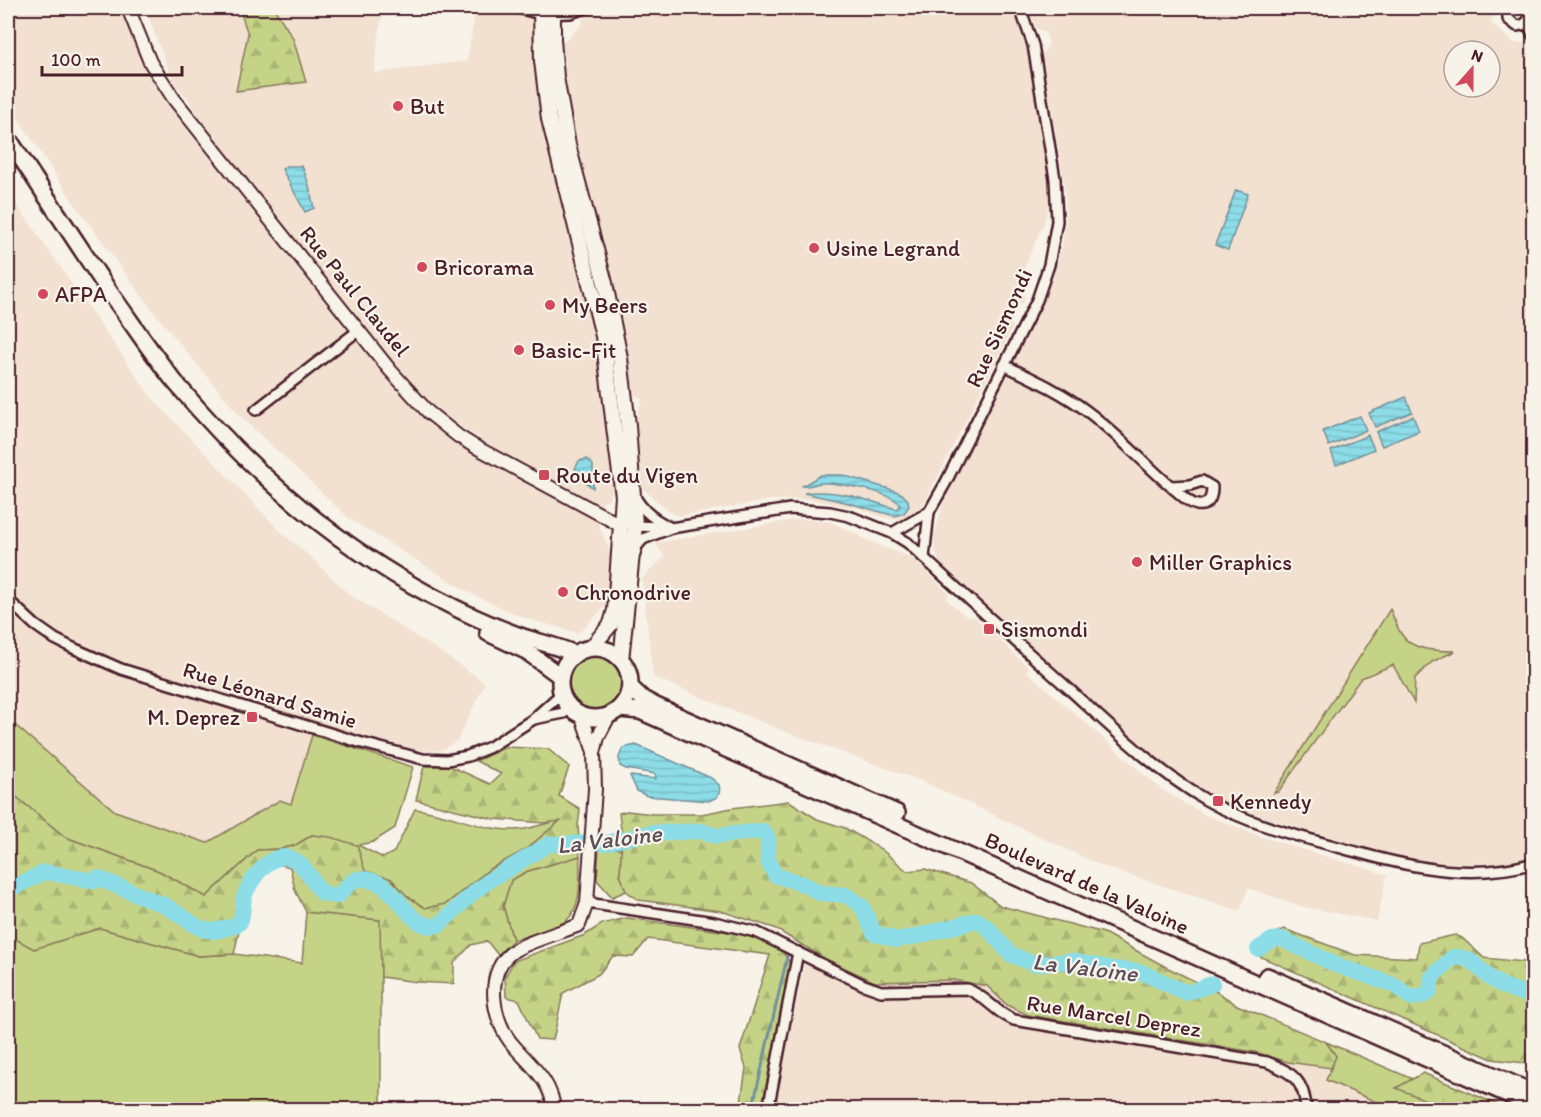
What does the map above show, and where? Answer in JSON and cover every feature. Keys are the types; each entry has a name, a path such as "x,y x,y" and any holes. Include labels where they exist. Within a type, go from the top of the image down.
{"main road":[{"path":"542,10 568,145 605,283 620,358 633,494 630,528 615,610 611,624 591,648"},
{"path":"542,10 542,61 549,119 603,336 623,496 630,528 631,568 621,660"},
{"path":"8,138 147,346 227,441 265,477 300,508 346,542 430,595 484,623 526,638 556,645 575,654"},
{"path":"8,155 165,383 211,436 270,494 364,566 427,604 526,651 560,676"},
{"path":"591,648 606,650 621,660 629,675 630,687 627,699 614,712 593,719 576,713 561,694 560,676 565,663 575,654 591,648"},
{"name":"Boulevard de la Valoine","path":"630,687 643,699 656,706 1533,1094"},
{"name":"Boulevard de la Valoine","path":"614,712 640,711 1533,1106"}],"street":[{"name":"Rue Paul Claudel","path":"128,8 150,62 174,99 417,402 474,446 630,528"},
{"path":"517,8 570,13 586,8"},
{"name":"Rue Sismondi","path":"924,558 929,512 1037,300 1049,265 1057,221 1055,179 1039,76 1033,45 1020,8"},
{"path":"1509,8 1510,22 1517,26 1527,22"},
{"path":"1530,9 1527,22 1533,37"},
{"path":"256,410 359,330"},
{"path":"1004,365 1045,384 1089,412 1171,486"},
{"path":"633,494 640,506 651,517 671,528"},
{"path":"631,568 637,546 643,539 671,528 790,509 830,512 868,522 908,543 1157,769 1208,801 1268,826 1406,866 1478,872 1509,870 1533,863"},
{"path":"892,533 929,512"},
{"path":"630,528 671,528"},
{"path":"630,528 654,533"},
{"name":"Rue Léonard Samie","path":"8,600 35,625 55,639 121,669 362,743 423,759 447,760 468,756 490,747 532,720"},
{"path":"532,720 561,694"},
{"path":"554,1110 554,1100 543,1077 511,1044 501,1028 494,1003 495,979 503,962 514,950 579,925 587,903 594,753 598,737 614,712"},
{"path":"532,720 564,713 576,713 594,753"},
{"name":"Rue Marcel Deprez","path":"587,903 714,922 756,932 864,985 881,990 967,989 978,993 998,1011 1014,1020 1267,1062 1286,1069 1300,1083 1305,1095 1306,1110"},
{"path":"768,1110 798,951"}],"shaded area":[{"path":"8,8 120,8 143,64 180,120 414,409 453,442 597,521 616,567 606,606 578,633 522,617 470,593 351,520 240,416 153,311 74,203 8,103"},
{"path":"145,8 239,8 248,34 237,91 293,38 274,8 428,8 381,18 374,73 467,61 476,8 529,8 538,39 544,127 549,153 579,262 595,330 604,385 614,486 609,499 599,504 516,461 458,425 419,394 192,111 194,109 187,97 174,84"},
{"path":"655,8 658,12 673,8 1014,9 1027,51 1048,169 1048,206 1044,222 1022,273 1023,277 1018,278 1025,299 1022,304 1018,304 1010,324 1013,327 927,498 908,519 886,518 858,508 809,499 772,500 679,516 670,512 642,488 637,417 642,399 633,393 621,311 577,146 567,90 563,43 583,23 582,16 586,13"},
{"path":"1026,8 1488,8 1493,17 1491,23 1514,43 1523,43 1529,47 1534,58 1533,856 1518,862 1457,864 1399,857 1243,811 1207,793 1157,761 941,565 935,551 934,536 944,500 1020,350 1053,278 1062,247 1066,219 1065,186 1042,55 1049,44 1046,33 1036,28"},
{"path":"8,192 151,397 284,535 312,558 347,593 438,650 485,683 457,741 442,750 423,751 316,723 291,804 280,800 207,843 115,811 8,719"},
{"path":"799,519 831,522 882,547 913,558 949,594 946,599 967,617 975,617 1029,668 1026,671 1162,790 1203,814 1262,837 1387,875 1377,921 1300,906 1248,888 1240,911 1102,866 924,782 783,731 653,677 642,578 665,557 655,543"},
{"path":"808,949 875,982 953,980 987,986 1007,1005 1254,1052 1288,1062 1331,1068 1327,1080 1392,1109 774,1110"}],"green space":[{"path":"239,8 274,8 293,38 306,82 236,91 248,34"},
{"path":"1390,609 1400,632 1412,644 1426,649 1455,651 1432,662 1415,678 1414,703 1393,665 1361,678 1278,792 1274,793"},
{"path":"594,654 611,659 619,667 624,684 619,701 611,709 594,714 577,709 569,701 564,684 569,667 577,659"},
{"path":"8,719 115,811 207,843 280,800 291,804 312,735 413,767 395,828 373,842 358,845 383,858 394,852 415,809 484,826 511,830 561,820 525,850 490,869 446,904 425,908 407,896 391,879 365,871 312,835 296,845 281,849 257,850 206,897 159,871 65,837 8,790"},
{"path":"506,747 548,749 569,767 559,796 580,809 578,826 580,856 528,871 511,880 503,906 513,940 498,955 487,941 471,945 454,963 454,984 381,977 380,920 306,912 295,890 290,867 277,864 253,868 234,954 199,956 100,928 34,949 8,935 8,790 65,837 159,871 206,897 257,850 281,849 296,845 312,835 330,837 357,845 365,871 391,879 407,896 425,908 446,904 490,869 525,850 560,821 544,823 494,819 416,800 424,766 450,766 490,784 501,774 476,761"},
{"path":"789,801 817,819 845,828 881,849 907,871 925,869 971,883 1001,906 1104,933 1217,992 1237,1005 1326,1042 1336,1056 1331,1068 1288,1062 1254,1052 1028,1015 1007,1005 987,986 953,980 875,982 826,959 774,928 721,911 639,900 626,891 620,874 622,837 619,813 627,811 653,814 702,814"},
{"path":"599,847 622,849 620,874 626,891 612,897 597,880"},
{"path":"580,856 578,899 572,914 557,926 513,940 503,906 511,880 528,871"},
{"path":"306,912 381,920 381,1109 8,1109 8,935 34,949 100,928 199,956 234,954 302,963"},
{"path":"627,918 742,934 781,949 790,963 762,1109 740,1109 746,1068 740,1049 770,955 648,939 633,957 613,956 599,974 563,993 553,1040 537,1039 519,1000 506,997 505,977 514,961 585,935 602,924"},
{"path":"1284,929 1355,955 1417,958 1419,943 1455,935 1462,938 1484,958 1533,963 1533,1058 1525,1063 1492,1059 1259,956 1257,943"},
{"path":"1326,1042 1413,1079 1397,1088 1448,1109 1392,1109 1326,1080 1336,1056"},
{"path":"1423,1073 1508,1109 1448,1109 1396,1088"}],"water":[{"path":"286,166 302,166 314,208 305,212 282,169"},
{"path":"1236,190 1248,194 1228,250 1215,245"},
{"path":"1406,397 1412,412 1375,427 1369,413"},
{"path":"1360,416 1366,430 1329,446 1323,431"},
{"path":"1413,416 1419,431 1382,446 1376,432"},
{"path":"1368,435 1374,449 1336,465 1331,451"},
{"path":"587,459 593,465 593,488 581,479 575,469 579,461"},
{"path":"821,475 842,475 893,490 908,500 909,506 904,513 895,516 804,493 828,492 899,508 900,504 886,496 850,486 821,483 802,486"},
{"path":"636,745 711,778 719,785 720,791 717,797 709,801 647,796 637,791 630,776 656,779 655,774 620,766 619,757 623,748"}],"waterway":[{"name":"La Valoine","path":"8,890 45,872 94,881 97,878 166,906 198,927 215,931 240,922 245,894 254,878 268,863 284,857 301,865 324,894 338,896 348,885 360,878 380,884 389,890 411,916 428,926 439,925 490,880 549,844 605,843 650,833 701,831 716,836 763,831 768,839 768,861 775,875 806,885 820,893 846,895 862,906 874,933 897,940 977,920 987,927 1010,954 1034,964 1072,961 1141,972 1187,993 1212,984"},
{"name":"La Valoine","path":"1258,949 1272,940 1282,939 1336,965 1394,985 1411,998 1423,996 1430,991 1432,977 1453,957 1467,959 1502,985 1534,996"},
{"path":"752,1110 788,953"}],"place":[{"name":"But","path":"398,106"},
{"name":"Usine Legrand","path":"814,248"},
{"name":"Bricorama","path":"422,267"},
{"name":"AFPA","path":"43,294"},
{"name":"My Beers","path":"550,305"},
{"name":"Basic-Fit","path":"519,350"},
{"name":"Route du Vigen","path":"544,475"},
{"name":"Miller Graphics","path":"1137,562"},
{"name":"Chronodrive","path":"563,592"},
{"name":"Sismondi","path":"989,629"},
{"name":"M. Deprez","path":"252,717"},
{"name":"Kennedy","path":"1218,801"}]}
